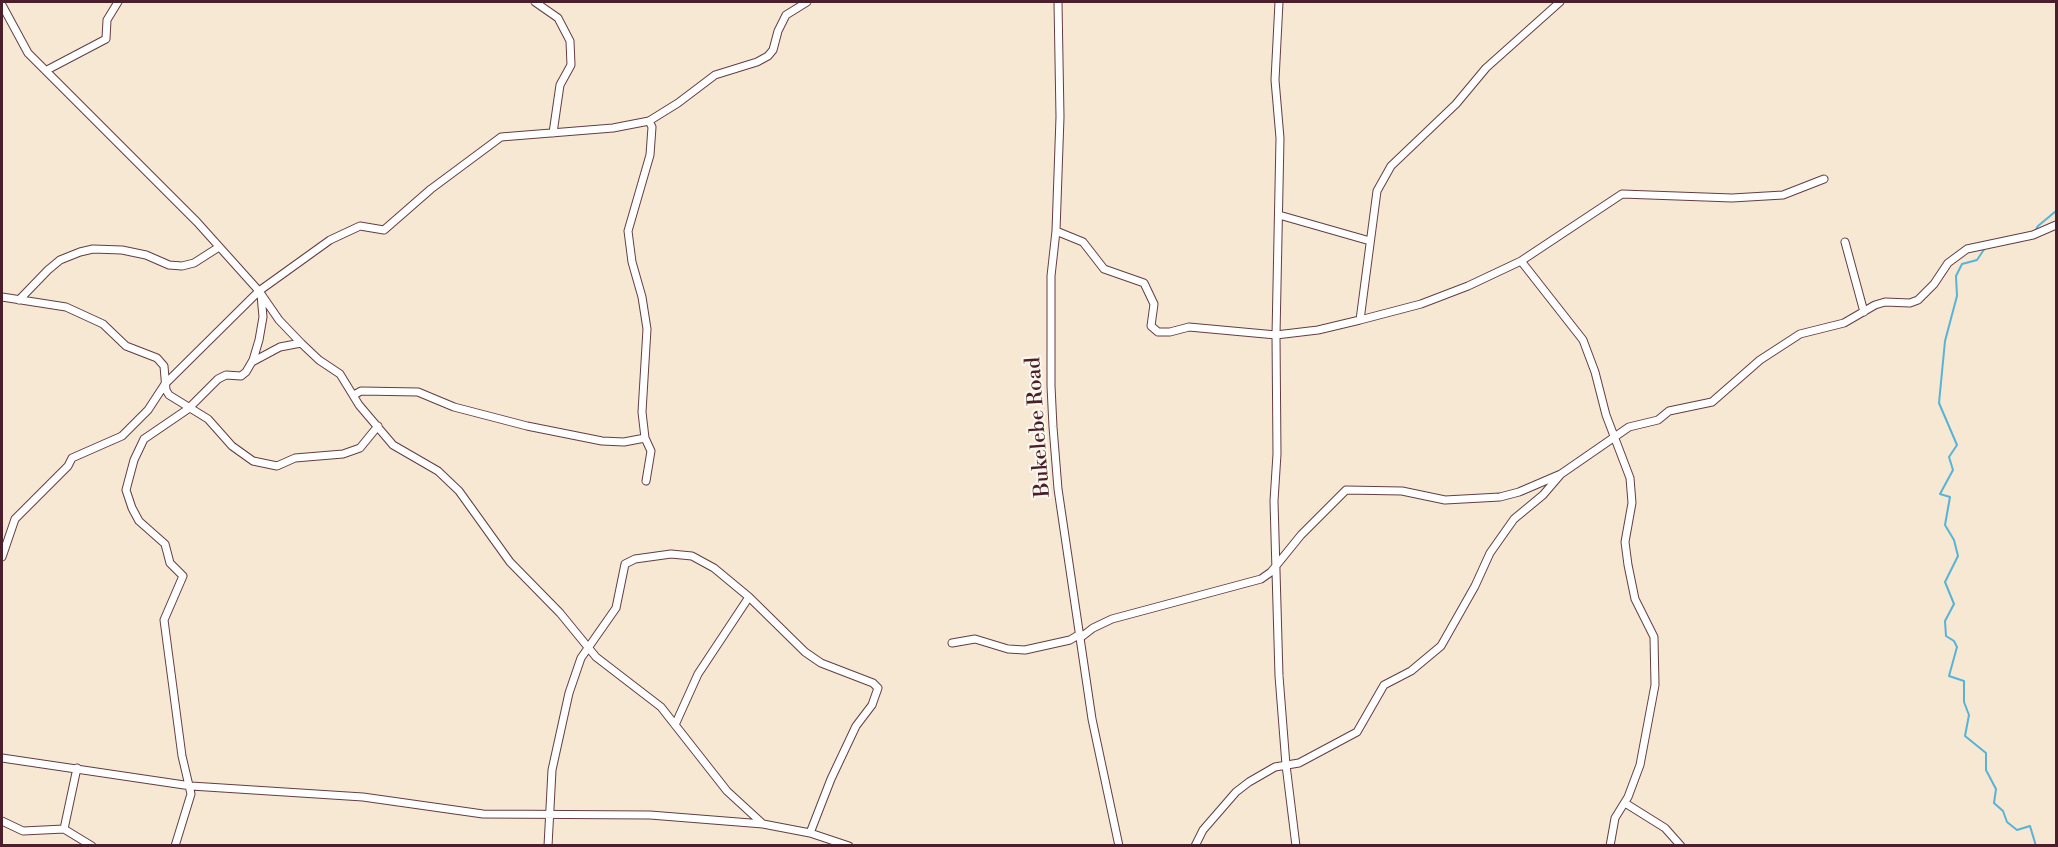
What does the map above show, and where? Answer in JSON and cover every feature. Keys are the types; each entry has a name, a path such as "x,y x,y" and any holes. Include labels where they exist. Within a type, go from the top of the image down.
{"street":[{"path":"47,70 106,39 107,20 118,2"},
{"path":"535,2 558,18 570,41 571,65 560,85 553,133"},
{"path":"2,557 15,519 68,466 72,458 122,436 148,410 165,384 260,292 346,231 360,226 380,231 390,226 431,189 495,140 512,134 613,128 649,121 678,103 715,75 757,62 768,56 773,50 778,31 786,15 807,2"},
{"name":"Bukelebe Road","path":"1058,2 1060,117 1056,231 1051,276 1051,386 1058,489 1094,726 1119,846"},
{"path":"1279,2 1275,80 1280,138 1276,335 1277,454 1274,501 1280,676 1286,765 1296,846"},
{"path":"1360,320 1377,191 1391,166 1456,105 1486,68 1560,2"},
{"path":"2,5 28,53 219,247 260,292 279,320 301,343 319,360 340,374 378,426 400,451 438,471 459,491 488,528 500,549 587,646 607,667 651,698 727,791 745,810 763,824"},
{"path":"646,482 651,451 645,438 642,404 647,329 628,231 650,156 652,127 649,121"},
{"path":"1056,231 1083,242 1104,269 1144,283 1154,304 1151,326 1158,332 1170,332 1190,327 1276,335 1318,330 1360,320 1421,304 1468,286 1521,261 1622,194 1732,198 1783,195 1824,178"},
{"path":"1279,215 1370,241"},
{"path":"1196,846 1203,830 1241,787 1267,771 1299,763 1357,732 1384,685 1411,671 1441,646 1475,586 1487,558 1514,519 1543,495 1562,474 1615,435 1629,427 1659,420 1669,411 1712,402 1760,360 1788,340 1820,327 1844,323 1885,302 1910,303 1918,300 1934,284 1948,263 1967,249 1979,244 2033,235 2056,225"},
{"path":"1845,242 1864,312"},
{"path":"19,300 60,260 80,252 93,249 122,250 146,255 169,265 182,266 194,263 219,247"},
{"path":"1521,261 1583,340 1595,372 1606,416 1628,468 1632,490 1625,542 1630,584 1654,637 1656,650 1652,703 1640,765 1625,803 1615,818 1610,846"},
{"path":"252,362 263,317 260,292"},
{"path":"2,297 66,307 94,318 116,333 126,346 161,361 169,396 208,419 232,446 253,461 271,466 294,458 353,452 378,426"},
{"path":"175,846 191,794 191,786 186,779 182,756 164,626 166,611 183,576 170,563 165,544 139,521 126,490 134,460 144,439 188,409 219,379 226,375 241,375 252,362 280,347 301,343"},
{"path":"354,395 361,391 418,392 454,406 527,426 602,441 624,442 645,438"},
{"path":"952,643 975,639 1014,650 1025,650 1070,640 1112,620 1254,581 1266,576 1301,535 1346,489 1402,491 1445,500 1500,497 1562,474"},
{"path":"548,846 552,770 569,693 587,646 616,608 623,571 631,560 671,554 692,556 714,568 749,597 805,652 821,663 873,683 878,689 872,705 851,737 810,833"},
{"path":"675,725 698,674 749,597"},
{"path":"2,758 191,786 363,796 483,814 650,815 763,824 810,833 849,846"},
{"path":"64,830 77,768"},
{"path":"1625,803 1665,828 1682,846"},
{"path":"2,821 23,831 64,830 92,846"}],"waterway":[{"path":"2035,231 2056,211"},
{"path":"2009,243 2021,241"},
{"path":"1985,248 1977,260 1962,264 1956,276 1957,296 1945,341 1939,403 1957,445 1949,457 1953,470 1940,494 1950,497 1945,525 1954,540 1958,556 1945,582 1954,604 1945,621 1946,636 1954,641 1957,647 1949,676 1964,681 1964,702 1969,715 1965,736 1986,753 1986,770 1996,789 1994,803 2003,811 2007,822 2017,830 2030,826 2036,846"}]}
